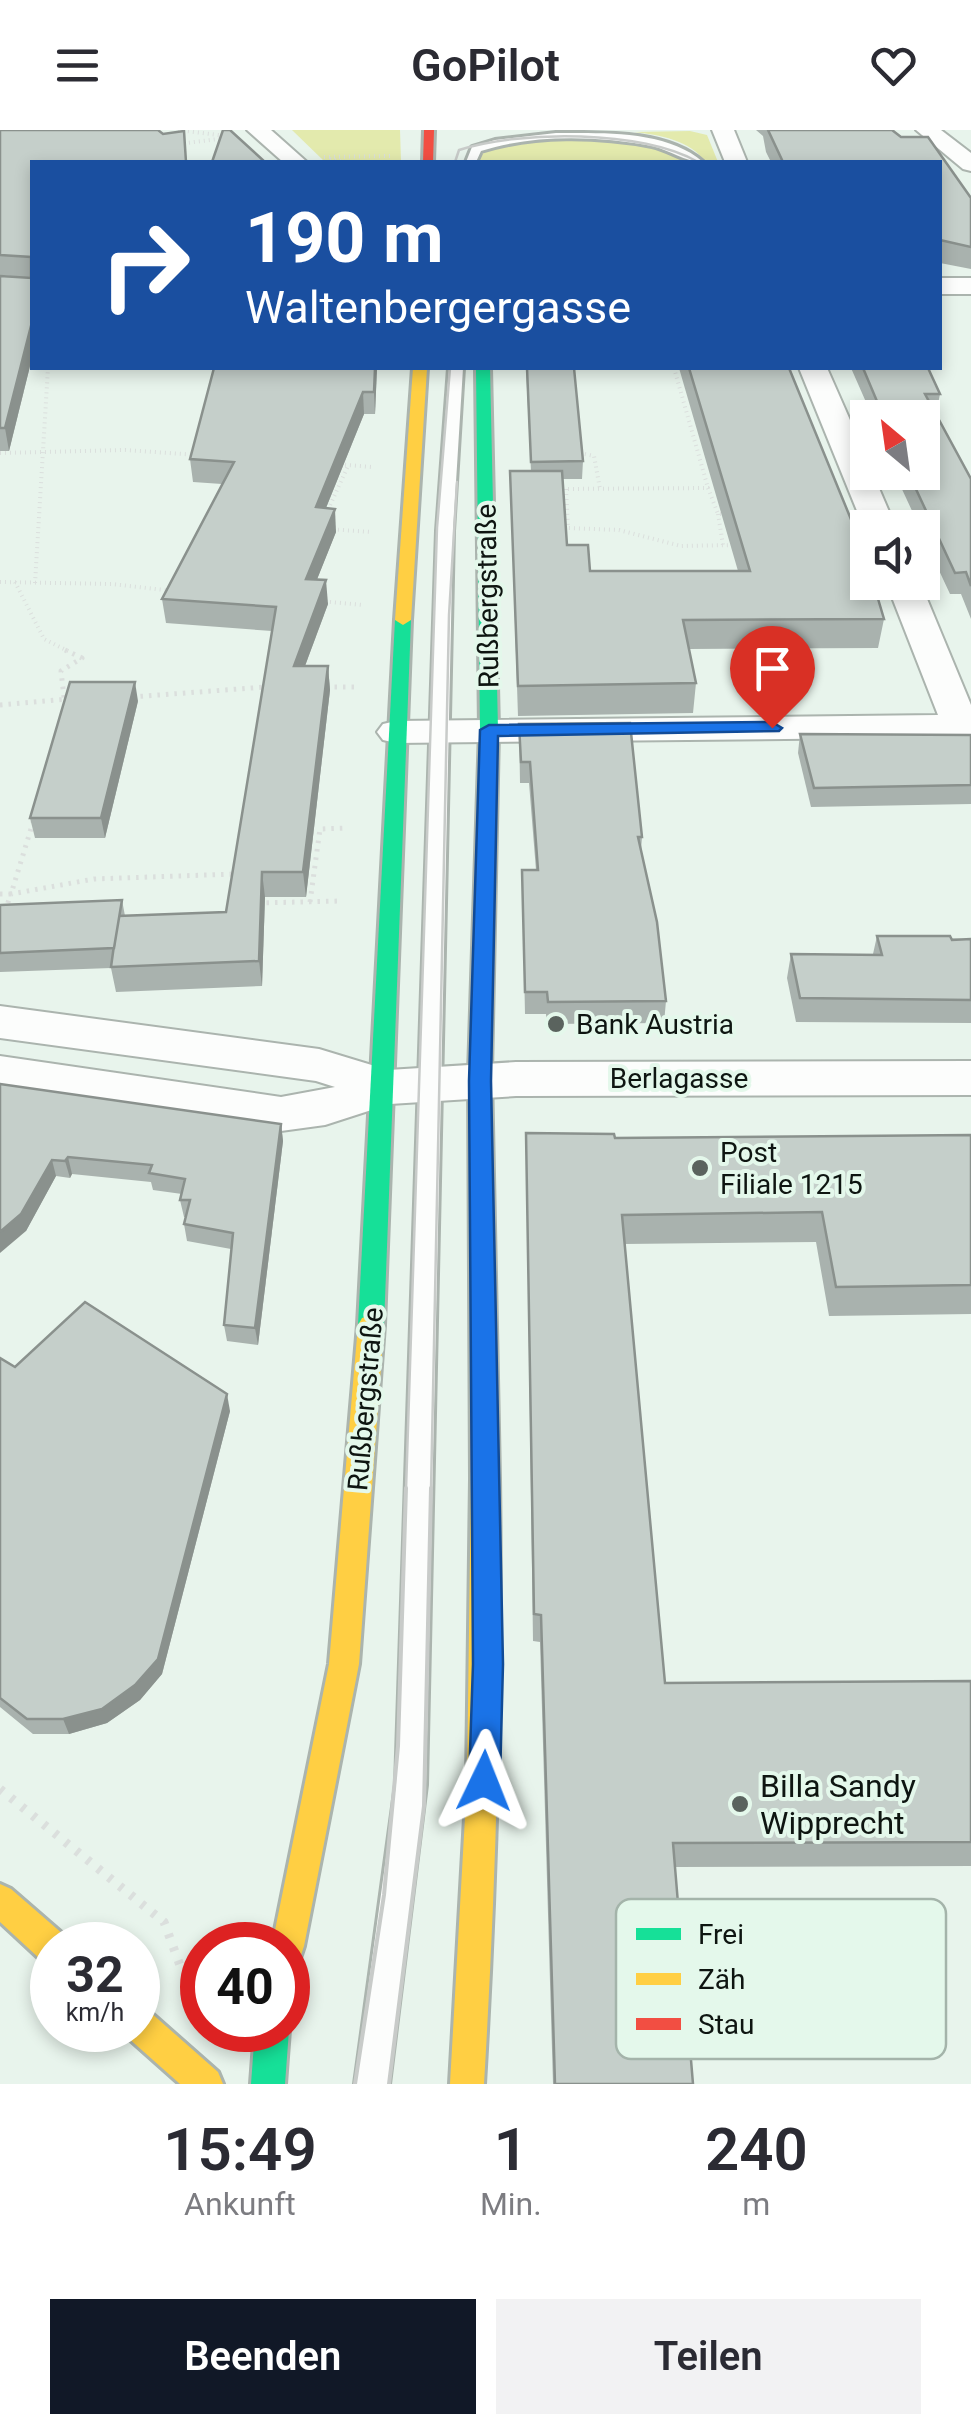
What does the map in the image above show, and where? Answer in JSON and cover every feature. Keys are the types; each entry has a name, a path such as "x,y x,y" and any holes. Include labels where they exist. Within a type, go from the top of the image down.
{"street":[{"path":"258,130 294,160"},
{"path":"428,159 429,130"},
{"path":"723,130 735,160"},
{"path":"927,130 971,164"},
{"path":"942,286 971,286"},
{"name":"Rußbergstraße","path":"293,1922 344,1664 408,1086 396,732 420,370"},
{"name":"Rußbergstraße","path":"466,2084 482,1860 488,1664 480,1081 489,730 482,370"},
{"path":"814,370 872,510"},
{"path":"396,732 966,726 911,600"},
{"name":"Berlagasse","path":"0,1022 319,1065 408,1086"},
{"name":"Berlagasse","path":"0,1072 281,1114 325,1108 408,1086 480,1081 971,1078"},
{"path":"0,1900 30,1927"},
{"path":"160,2043 206,2084"},
{"path":"268,2084 270,2052"}],"lane":[{"path":"473,160 476,149 502,137 604,133 670,142 697,160"},
{"path":"372,2084 412,1785 408,1086 440,731 445,531 456,370"}],"path":[{"path":"178,130 238,137 171,145 179,154"},
{"path":"323,157 428,159"},
{"path":"35,583 48,370"},
{"path":"675,370 718,514 723,545"},
{"path":"0,453 125,450 199,455"},
{"path":"580,453 594,456 600,489"},
{"path":"330,464 378,467"},
{"path":"348,465 320,528 372,532"},
{"path":"557,489 708,488"},
{"path":"566,489 568,528 619,530 680,546 741,544"},
{"path":"718,514 738,514"},
{"path":"0,582 112,584 185,592"},
{"path":"15,582 44,639 82,658 61,672 66,700 64,715"},
{"path":"309,600 365,605"},
{"path":"262,706 265,688"},
{"path":"122,698 284,688"},
{"path":"321,688 358,688"},
{"path":"0,706 84,699"},
{"path":"1,921 39,803"},
{"path":"310,902 320,829 347,828"},
{"path":"234,888 238,856"},
{"path":"0,894 40,886 156,875 234,874"},
{"path":"252,902 341,901"},
{"path":"0,1789 164,1922 180,1965"}],"green space":[{"path":"292,130 400,130 401,160 323,160"},
{"path":"690,131 707,135 717,160 703,160 692,148 674,140 634,132"},
{"path":"514,137 634,137 686,160 479,160 488,147"}],"building":[{"path":"0,130 158,130 163,134 184,131 186,160 30,160 30,257 0,255"},
{"path":"223,130 230,130 263,160 213,160"},
{"path":"768,130 892,130 901,137 928,137 971,198 971,247 942,240 942,160 782,160"},
{"path":"0,276 30,278 30,330 5,428 0,428"},
{"path":"213,370 375,370 374,392 363,392 316,507 335,509 306,579 326,580 294,666 328,666 303,872 262,872 259,961 111,967 118,916 226,912 276,607 162,599 234,462 190,459"},
{"path":"527,370 574,370 583,461 531,462"},
{"path":"690,370 790,370 850,517 850,600 878,600 884,619 683,620 696,683 518,686 510,471 562,471 567,545 588,545 590,571 750,571"},
{"path":"864,370 929,370 940,394 925,394 928,400 876,400"},
{"path":"940,422 971,479 971,586 966,572 955,573 940,541 940,510 926,510 916,490 940,490"},
{"path":"70,682 135,682 101,818 30,818"},
{"path":"630,723 642,837 638,837 657,922 666,1001 548,1002 547,992 525,992 522,870 538,870 530,762 521,762 519,724"},
{"path":"800,734 971,735 971,785 814,788"},
{"path":"122,900 114,948 0,953 0,905"},
{"path":"877,936 971,939 971,1000 800,998 791,954 882,955"},
{"path":"0,1084 281,1124 255,1328 224,1325 233,1233 184,1224 190,1200 180,1200 185,1179 149,1173 152,1165 68,1157 65,1161 52,1160 21,1214 0,1232"},
{"path":"526,1133 614,1134 615,1138 971,1135 971,1285 836,1287 822,1212 622,1215 665,1683 971,1681 971,1842 673,1843 678,1899 616,1899 616,2059 691,2059 693,2084 555,2084 541,1615 534,1614"},
{"path":"85,1302 227,1394 158,1659 135,1685 102,1709 63,1719 27,1719 0,1698 0,1358 15,1367"}],"tram line":[{"path":"456,160 459,150 485,143 581,136 646,144 694,160"},
{"path":"406,1490 437,528 450,370"},
{"path":"431,1490 449,615 457,482"},
{"path":"355,2084 384,1895 398,1746 406,1488"},
{"path":"389,2084 424,1806 431,1488"}],"traffic: fast":[{"path":"480,1073 489,730 483,370"},
{"path":"371,1325 403,620"},
{"path":"268,2084 270,2052"}],"traffic: slow":[{"path":"403,620 420,370"},
{"path":"293,1922 344,1664 371,1325"},
{"path":"467,2084 482,1782 485,1479"},
{"path":"0,1900 30,1927"},
{"path":"160,2043 206,2084"}],"traffic: jam":[{"path":"428,160 429,130"},
{"path":"480,1073 485,1479"}],"place":[{"name":"Bank Austria","path":"556,1024"},
{"name":"Post Filiale 1215","path":"700,1168"},
{"name":"Billa Sandy Wipprecht","path":"740,1804"}],"route":[{"path":"484,1781 488,1664 480,1081 489,730 772,728"}]}
